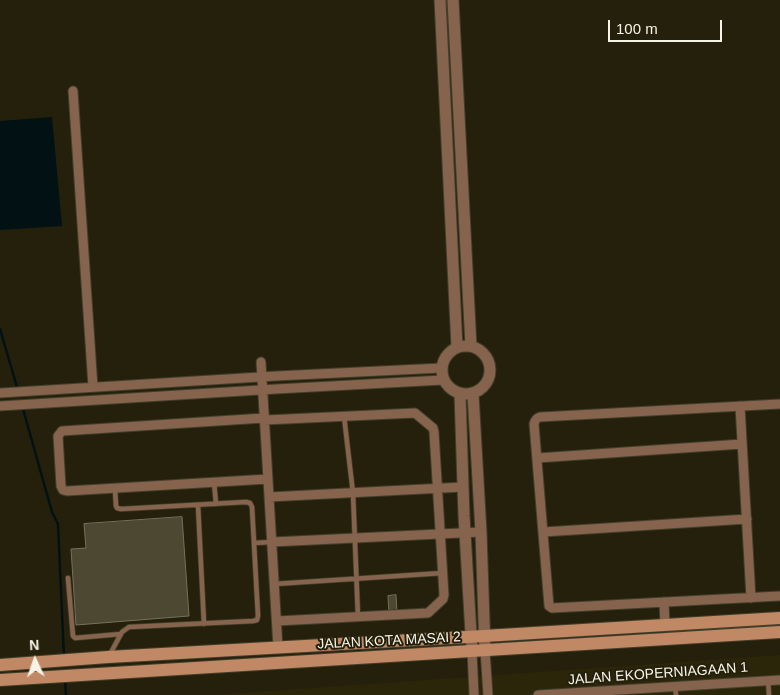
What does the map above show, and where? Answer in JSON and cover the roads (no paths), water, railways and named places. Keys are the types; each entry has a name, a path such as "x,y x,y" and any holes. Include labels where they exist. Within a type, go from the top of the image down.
{"main road":[{"name":"JALAN KOTA MASAI 2","path":"0,665 780,618"},
{"name":"JALAN KOTA MASAI 2","path":"0,680 780,632"}],"street":[{"path":"440,0 458,347"},
{"path":"453,0 471,346"},
{"path":"73,91 93,387"},
{"path":"471,346 478,349 485,354 489,361 490,377 486,384 473,394 466,395 453,391 447,387 443,380 441,368 444,359 458,347 471,346"},
{"path":"261,362 278,648"},
{"path":"0,393 441,368"},
{"path":"0,406 443,380"},
{"path":"460,394 474,695"},
{"path":"473,394 488,695"},
{"path":"780,404 540,417 534,420 550,606 552,608 780,596"},
{"path":"740,406 751,598"},
{"path":"268,479 114,489 63,490 58,436 64,430 264,419 417,414 434,431 444,596 430,613 276,621"},
{"path":"537,458 742,444"},
{"path":"269,497 463,487"},
{"path":"543,532 746,519"},
{"path":"272,542 481,532"},
{"path":"664,602 665,625"},
{"name":"JALAN EKOPERNIAGAAN 1","path":"538,695 675,691 780,680"}],"lane":[{"path":"344,416 353,493 358,617"},
{"path":"214,482 216,504"},
{"path":"108,657 121,634 129,627 253,621 258,619 252,507 250,503 119,509 116,504 114,489"},
{"path":"198,505 204,624"},
{"path":"254,543 272,542"},
{"path":"274,584 443,573"},
{"path":"68,578 73,636 75,638 121,634"},
{"path":"768,680 769,695"}],"waterway":[{"path":"0,329 17,387"},
{"path":"23,409 52,512 58,524 64,657"},
{"path":"65,680 66,695"}]}
